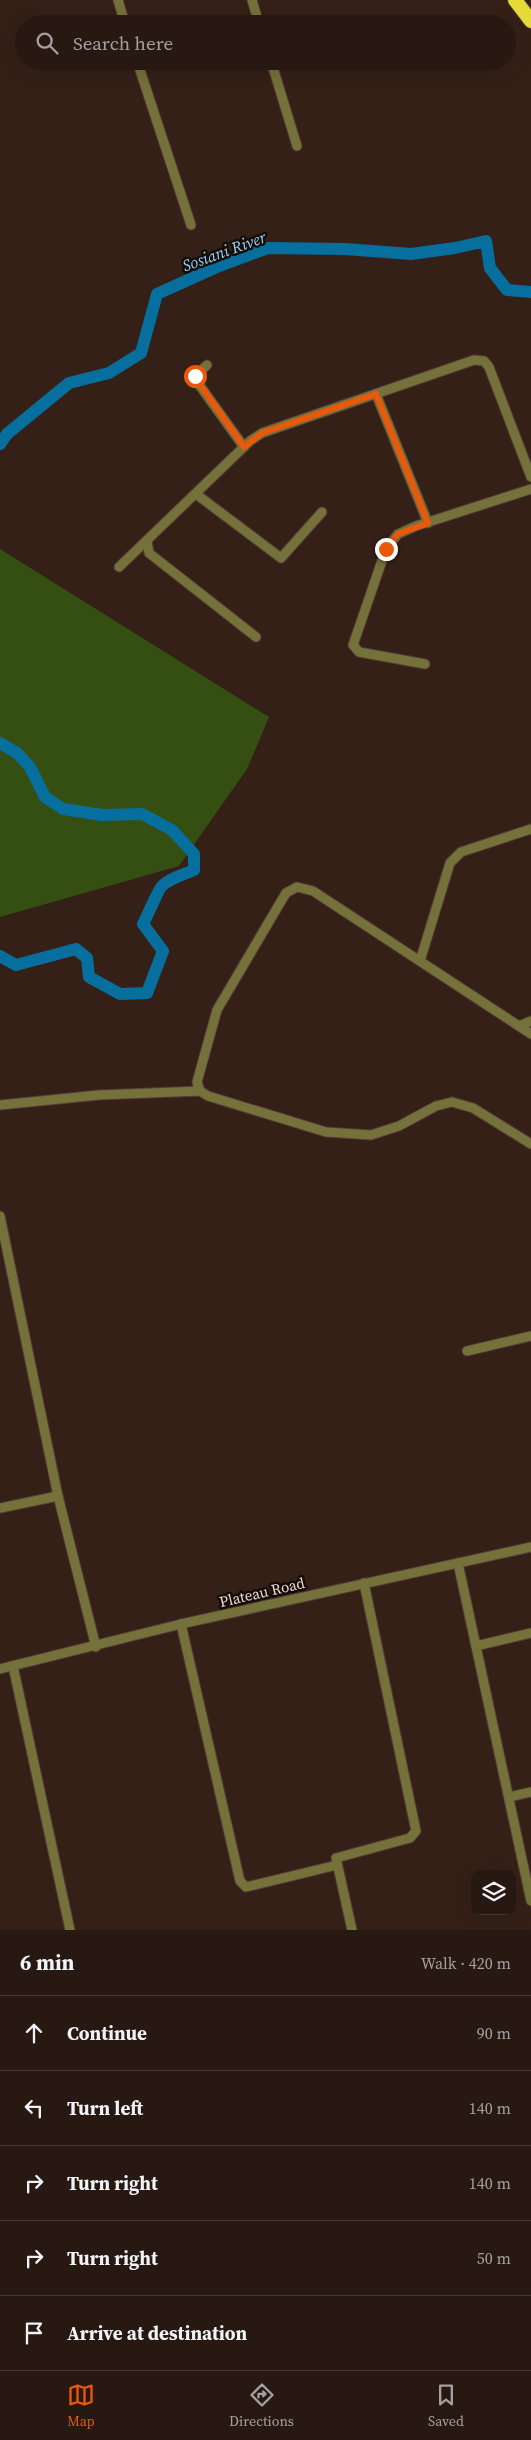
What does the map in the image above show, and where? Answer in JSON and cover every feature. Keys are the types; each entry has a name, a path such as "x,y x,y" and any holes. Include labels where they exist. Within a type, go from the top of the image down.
{"highway":[{"path":"516,0 531,22"}],"street":[{"path":"118,0 122,15"},
{"path":"252,0 256,15"},
{"path":"140,70 191,226"},
{"path":"274,70 297,146"},
{"path":"119,567 244,447 262,433 470,361 484,360 489,367 531,477"},
{"path":"208,365 195,378 244,447"},
{"path":"376,394 428,523"},
{"path":"425,664 359,652 353,645 386,549 398,534 531,489"},
{"path":"196,494 280,558 322,512"},
{"path":"147,541 149,553 256,637"},
{"path":"420,961 450,864 455,856 461,852 531,829"},
{"path":"200,1091 197,1082 217,1010 280,903 291,889 302,887 313,891 531,1034"},
{"path":"518,1026 531,1021"},
{"path":"0,1105 99,1095 200,1091 208,1096 326,1132 370,1136 399,1126 436,1106 452,1102 472,1108 531,1144"},
{"path":"0,1216 58,1496 96,1647"},
{"path":"466,1351 531,1336"},
{"path":"0,1508 58,1496"},
{"name":"Plateau Road","path":"0,1669 96,1647 181,1624 531,1547"},
{"path":"458,1563 509,1797 528,1873 531,1901"},
{"path":"352,1930 336,1858 410,1838 416,1831 364,1584"},
{"path":"181,1624 240,1882 246,1887 337,1865"},
{"path":"476,1646 531,1633"},
{"path":"13,1666 70,1930"},
{"path":"509,1797 531,1792"}],"green space":[{"path":"0,549 269,717 247,769 179,866 0,917"}],"waterway":[{"name":"Sosiani River","path":"0,444 7,434 69,383 109,373 141,353 157,294 219,266 268,248 345,249 411,254 455,248 486,241 490,268 507,290 531,292"},
{"name":"Sosiani River","path":"0,743 17,753 30,767 45,797 63,809 102,815 142,814 172,830 194,854 194,870 162,886 143,924 163,951 147,993 120,994 89,977 87,958 76,949 16,965 0,956"}],"route":[{"path":"195,376 244,447 262,433 274,428 376,394 428,523 398,534 386,549"}]}
